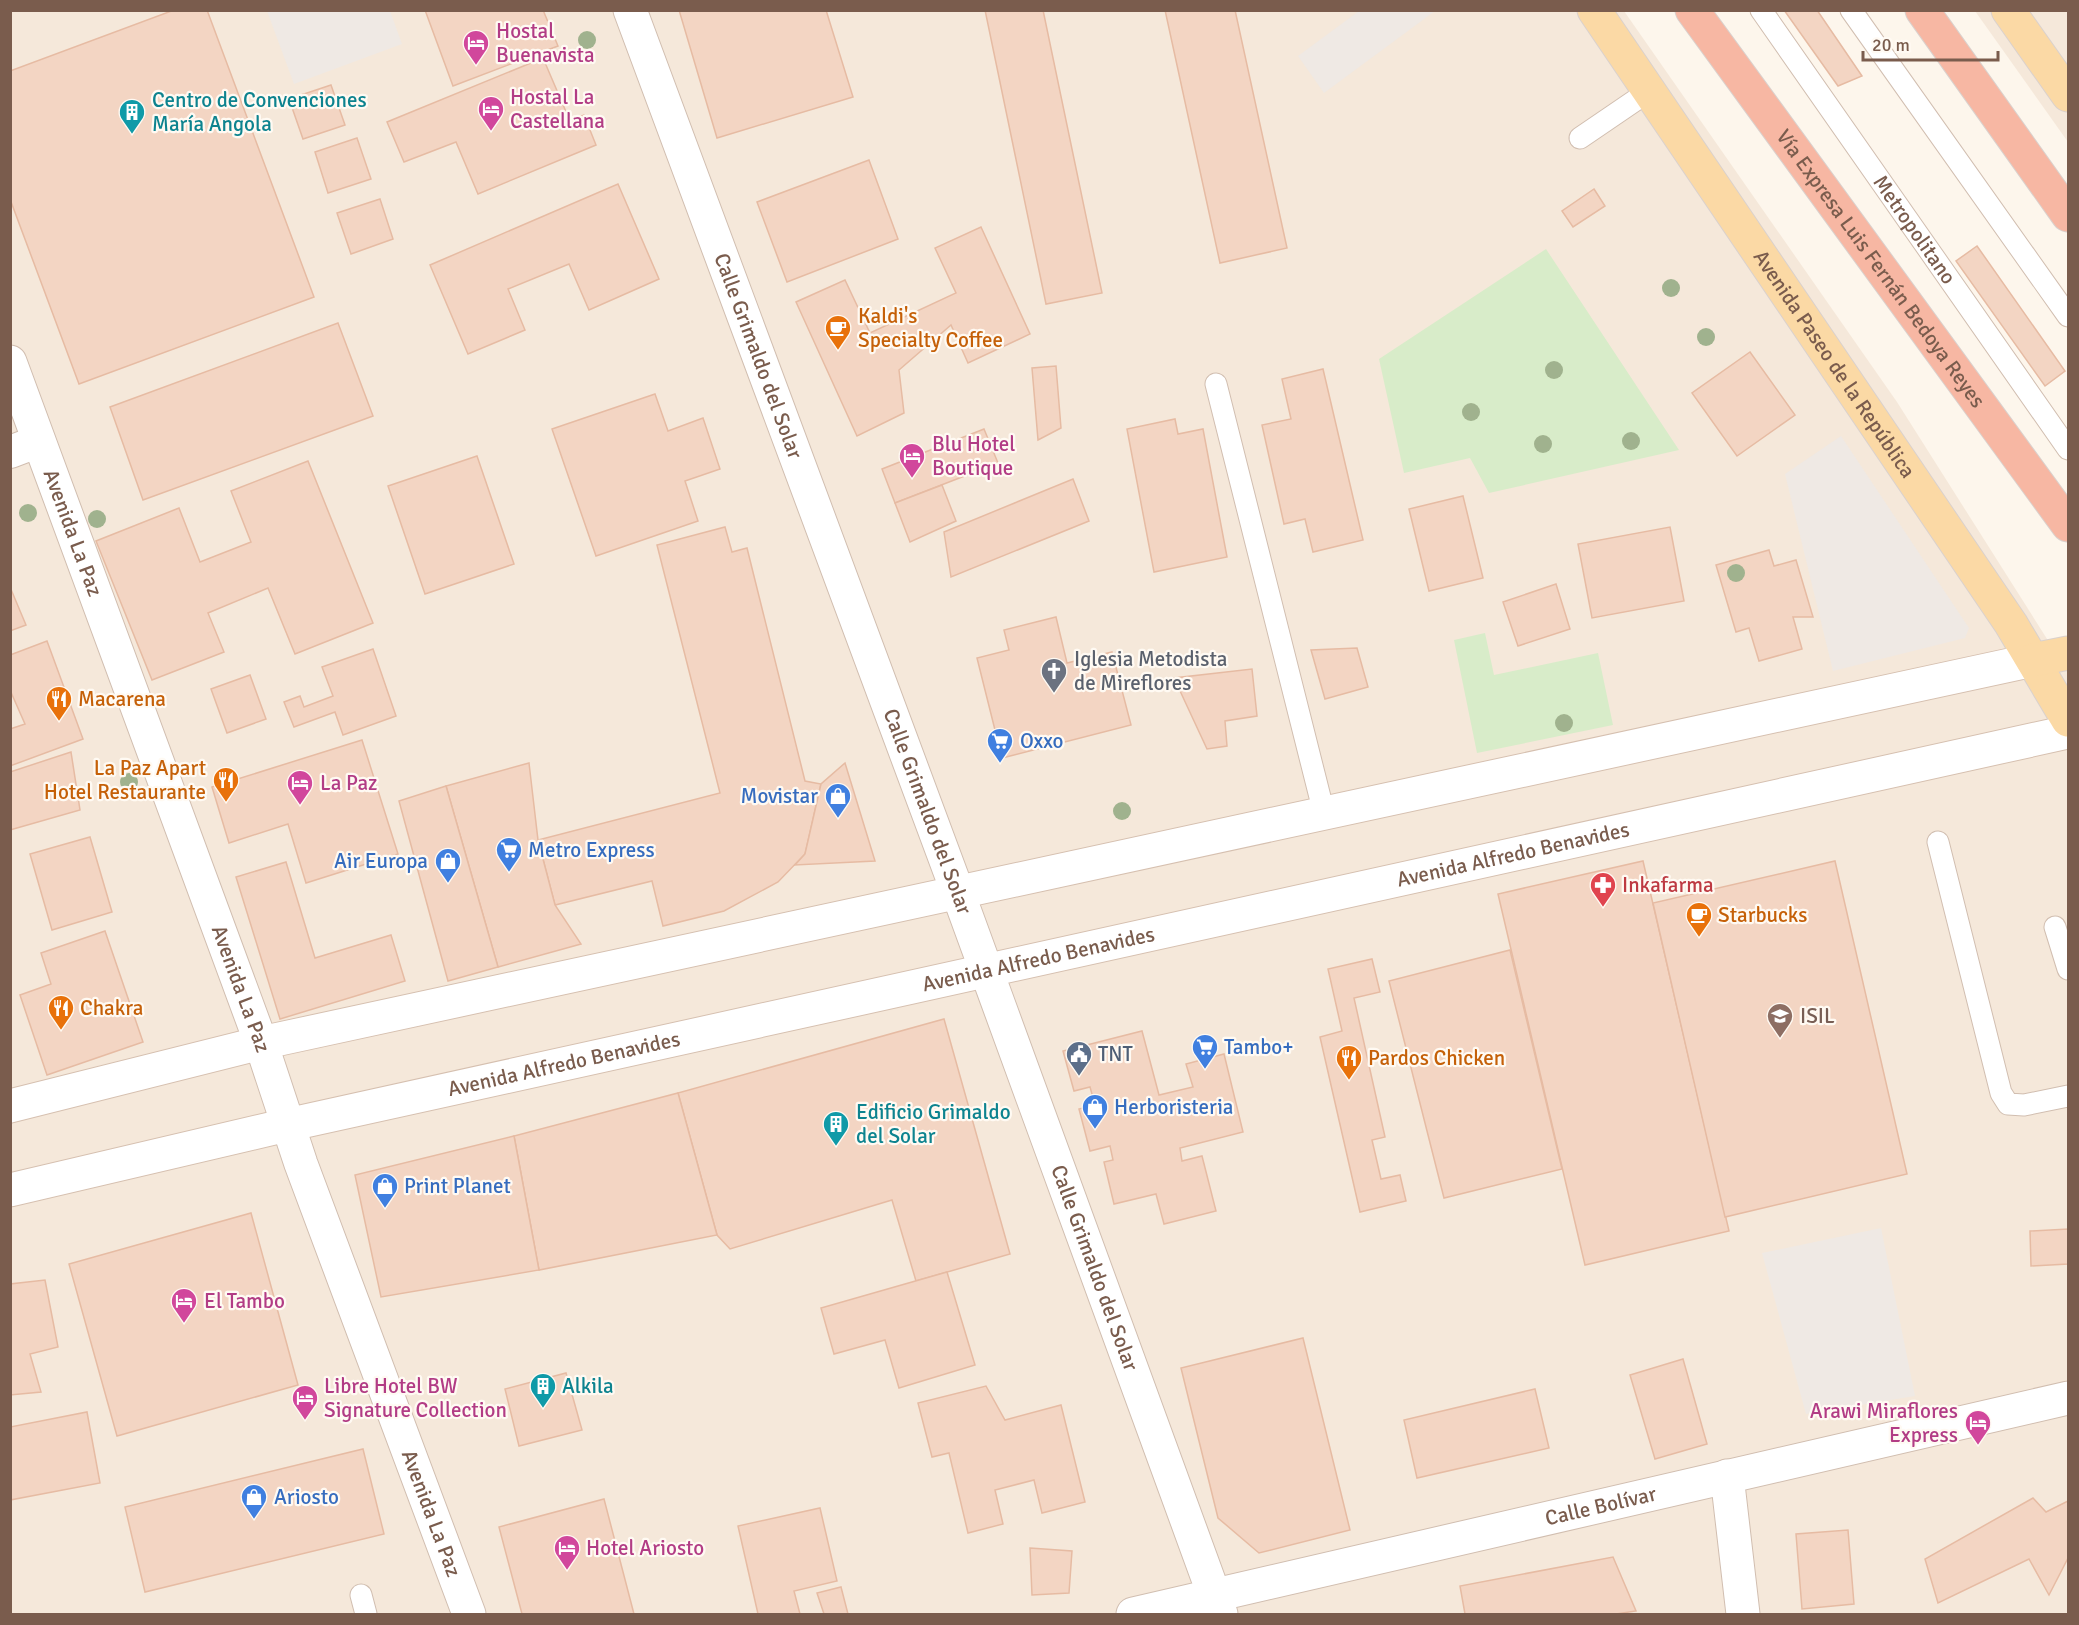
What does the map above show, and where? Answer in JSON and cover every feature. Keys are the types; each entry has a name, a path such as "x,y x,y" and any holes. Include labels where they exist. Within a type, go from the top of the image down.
{"highway":[{"name":"Vía Expresa Luis Fernán Bedoya Reyes","path":"1692,10 2061,515 2068,543"},
{"path":"1922,10 2068,214"}],"main road":[{"name":"Calle Grimaldo del Solar","path":"630,10 958,893 1217,1605"},
{"name":"Avenida Paseo de la República","path":"1594,10 2011,624 2068,720"},
{"path":"2008,10 2065,84"},
{"name":"Avenida La Paz","path":"10,362 25,446 261,1043 287,1125 470,1614"},
{"path":"10,1106 261,1043 2068,653"},
{"name":"Avenida Alfredo Benavides","path":"10,1190 287,1125 2068,732"},
{"name":"Calle Bolívar","path":"1133,1614 1217,1605 1727,1476 2068,1398"},
{"path":"1727,1476 1743,1614"}],"lane":[{"name":"Metropolitano","path":"1761,10 2068,449"},
{"path":"1851,10 2068,316"},
{"path":"1580,138 1649,92"},
{"path":"1216,384 1324,813"},
{"path":"1938,842 2001,1093 2008,1104 2024,1105 2068,1095"},
{"path":"2055,927 2068,969"}],"shaded area":[{"path":"11,11 1624,11 1897,402 2068,672 2068,1614 11,1614"},
{"path":"267,11 390,11 402,44 294,84"},
{"path":"1359,11 1435,11 1324,93 1298,56"},
{"path":"1975,11 2068,11 2068,142"},
{"path":"1841,436 1969,628 1965,638 1833,671 1785,474"},
{"path":"1881,1228 1915,1396 1806,1414 1762,1253"}],"green space":[{"path":"1546,249 1679,450 1489,493 1470,458 1404,473 1379,359"},
{"path":"1485,633 1494,675 1598,653 1613,725 1477,753 1454,640"}],"building":[{"name":"Centro de Convenciones María Angola","path":"174,10 207,10 314,297 79,384 10,199 10,71"},
{"name":"Hostal Buenavista","path":"425,10 543,10 558,46 453,86"},
{"path":"679,10 826,10 853,97 717,138"},
{"path":"985,10 1043,10 1102,293 1046,304"},
{"path":"1165,10 1235,10 1287,248 1220,263"},
{"path":"1784,10 1817,10 1862,76 1838,86"},
{"name":"Hostal La Castellana","path":"543,58 570,121 584,115 596,145 478,194 456,142 404,162 387,122"},
{"path":"331,85 345,125 303,139 289,99"},
{"path":"357,138 371,179 328,193 315,152"},
{"path":"869,160 898,239 787,282 757,202"},
{"path":"618,184 659,279 589,310 569,264 508,289 525,330 468,354 430,265"},
{"path":"1594,189 1605,206 1573,227 1562,211"},
{"path":"380,199 393,239 351,254 337,213"},
{"path":"981,227 1030,334 968,363 951,325 899,370 904,413 857,436 796,302 845,280 870,333 956,293 935,248"},
{"path":"1977,246 2065,371 2045,386 1956,261"},
{"path":"338,323 373,416 143,500 110,407"},
{"path":"1750,352 1795,415 1737,456 1692,393"},
{"path":"1056,366 1061,428 1038,440 1032,368"},
{"path":"1323,369 1363,540 1313,552 1305,519 1284,524 1262,425 1291,419 1282,379"},
{"path":"655,394 668,431 703,418 720,469 685,481 698,521 596,556 552,429"},
{"path":"1175,419 1178,434 1203,429 1227,557 1154,572 1127,429"},
{"path":"984,429 998,463 895,503 882,469"},
{"path":"477,456 514,564 425,594 388,486"},
{"path":"308,461 373,623 295,654 268,588 208,613 224,652 152,680 96,541 179,508 200,562 251,542 231,491"},
{"path":"1073,479 1089,521 951,577 944,532"},
{"path":"942,485 956,521 910,542 895,503"},
{"path":"1463,496 1483,578 1429,591 1409,509"},
{"path":"725,527 732,552 747,548 805,781 821,784 805,854 778,882 724,911 663,926 652,881 555,905 538,840 720,793 657,545"},
{"path":"1670,527 1684,601 1592,618 1578,544"},
{"path":"1769,550 1774,566 1796,560 1813,617 1793,617 1802,649 1759,661 1749,628 1736,632 1716,565"},
{"path":"1556,584 1570,629 1518,646 1503,602"},
{"path":"10,587 26,625 10,631"},
{"name":"Iglesia Metodista de Mireflores","path":"1056,617 1067,663 1112,652 1131,725 1002,758 977,658 1009,650 1004,630"},
{"path":"47,641 83,739 10,766 10,729 25,724 10,690 10,655"},
{"path":"1357,648 1368,687 1325,699 1311,650"},
{"path":"373,649 396,716 343,735 335,712 294,727 284,702 300,696 304,707 333,696 322,667"},
{"path":"1252,669 1257,716 1225,721 1227,746 1207,749 1174,678"},
{"path":"250,675 266,719 227,733 211,689"},
{"name":"La Paz","path":"362,740 398,854 306,883 288,824 229,843 212,787"},
{"path":"71,752 80,810 10,830 10,772"},
{"name":"Metro Express","path":"529,763 538,840 555,905 581,944 498,967 446,786"},
{"name":"Movistar","path":"845,763 875,861 795,865 805,854 821,784"},
{"name":"Air Europa","path":"446,786 498,967 448,981 399,801"},
{"path":"90,837 112,912 52,930 30,854"},
{"path":"1643,861 1729,1231 1585,1265 1498,894"},
{"name":"ISIL","path":"1835,861 1907,1174 1725,1217 1653,903"},
{"path":"286,862 315,958 391,935 405,981 280,1019 236,877"},
{"path":"105,931 143,1042 47,1075 20,995 51,984 41,953"},
{"path":"1510,950 1562,1169 1444,1198 1389,981"},
{"path":"1372,959 1380,992 1354,998 1385,1137 1372,1140 1381,1179 1400,1175 1406,1201 1360,1212 1320,1037 1342,1031 1328,969"},
{"name":"Edificio Grimaldo del Solar","path":"944,1019 1010,1254 916,1281 892,1200 730,1249 717,1235 678,1093"},
{"path":"1142,1031 1159,1095 1193,1087 1186,1064 1224,1054 1243,1132 1180,1148 1182,1161 1202,1156 1216,1211 1164,1224 1156,1194 1114,1204 1104,1162 1113,1160 1110,1146 1090,1151 1079,1109 1095,1105 1090,1087 1074,1091 1063,1051"},
{"path":"678,1093 717,1235 539,1270 514,1136"},
{"path":"514,1136 539,1270 381,1297 355,1175"},
{"name":"El Tambo","path":"251,1213 298,1385 117,1436 69,1264"},
{"path":"2068,1229 2068,1264 2031,1266 2030,1231"},
{"path":"947,1272 975,1365 899,1388 885,1340 834,1354 821,1308"},
{"path":"45,1280 58,1347 30,1354 41,1392 10,1395 10,1284"},
{"path":"1303,1338 1350,1530 1259,1553 1218,1518 1181,1368"},
{"path":"1683,1359 1707,1444 1655,1459 1630,1375"},
{"name":"Alkila","path":"566,1373 582,1430 519,1446 505,1389"},
{"path":"986,1386 1005,1420 1061,1405 1085,1502 1042,1513 1034,1480 995,1490 1003,1524 968,1533 949,1453 932,1457 918,1403"},
{"path":"1535,1389 1549,1448 1417,1478 1404,1420"},
{"path":"87,1412 100,1483 10,1500 10,1427"},
{"name":"Ariosto","path":"363,1449 384,1534 145,1592 125,1507"},
{"path":"2033,1498 2046,1512 2068,1501 2068,1558 2049,1595 2029,1559 1938,1603 1925,1559"},
{"name":"Hotel Ariosto","path":"604,1499 634,1614 522,1614 499,1527"},
{"path":"820,1508 837,1581 794,1591 800,1614 758,1614 738,1526"},
{"path":"1848,1530 1854,1604 1802,1609 1796,1534"},
{"path":"1030,1548 1072,1551 1069,1593 1032,1595"},
{"path":"1613,1557 1636,1611 1616,1614 1465,1614 1460,1586"},
{"path":"841,1587 848,1614 824,1614 817,1593"}],"place":[{"name":"Hostal Buenavista","path":"476,66"},
{"name":"Hostal La Castellana","path":"491,132"},
{"name":"Centro de Convenciones María Angola","path":"132,135"},
{"name":"Kaldi's Specialty Coffee","path":"838,351"},
{"name":"Blu Hotel Boutique","path":"912,479"},
{"name":"Iglesia Metodista de Mireflores","path":"1054,694"},
{"name":"Macarena","path":"59,722"},
{"name":"Oxxo","path":"1000,764"},
{"name":"La Paz Apart Hotel Restaurante","path":"226,803"},
{"name":"La Paz","path":"300,806"},
{"name":"Movistar","path":"838,819"},
{"name":"Metro Express","path":"509,873"},
{"name":"Air Europa","path":"448,884"},
{"name":"Inkafarma","path":"1603,908"},
{"name":"Starbucks","path":"1699,938"},
{"name":"Chakra","path":"61,1031"},
{"name":"ISIL","path":"1780,1039"},
{"name":"Tambo+","path":"1205,1070"},
{"name":"TNT","path":"1079,1077"},
{"name":"Pardos Chicken","path":"1349,1081"},
{"name":"Herboristeria","path":"1095,1130"},
{"name":"Edificio Grimaldo del Solar","path":"836,1147"},
{"name":"Print Planet","path":"385,1209"},
{"name":"El Tambo","path":"184,1324"},
{"name":"Alkila","path":"543,1409"},
{"name":"Libre Hotel BW Signature Collection","path":"305,1421"},
{"name":"Arawi Miraflores Express","path":"1978,1446"},
{"name":"Ariosto","path":"254,1520"},
{"name":"Hotel Ariosto","path":"567,1571"}]}
